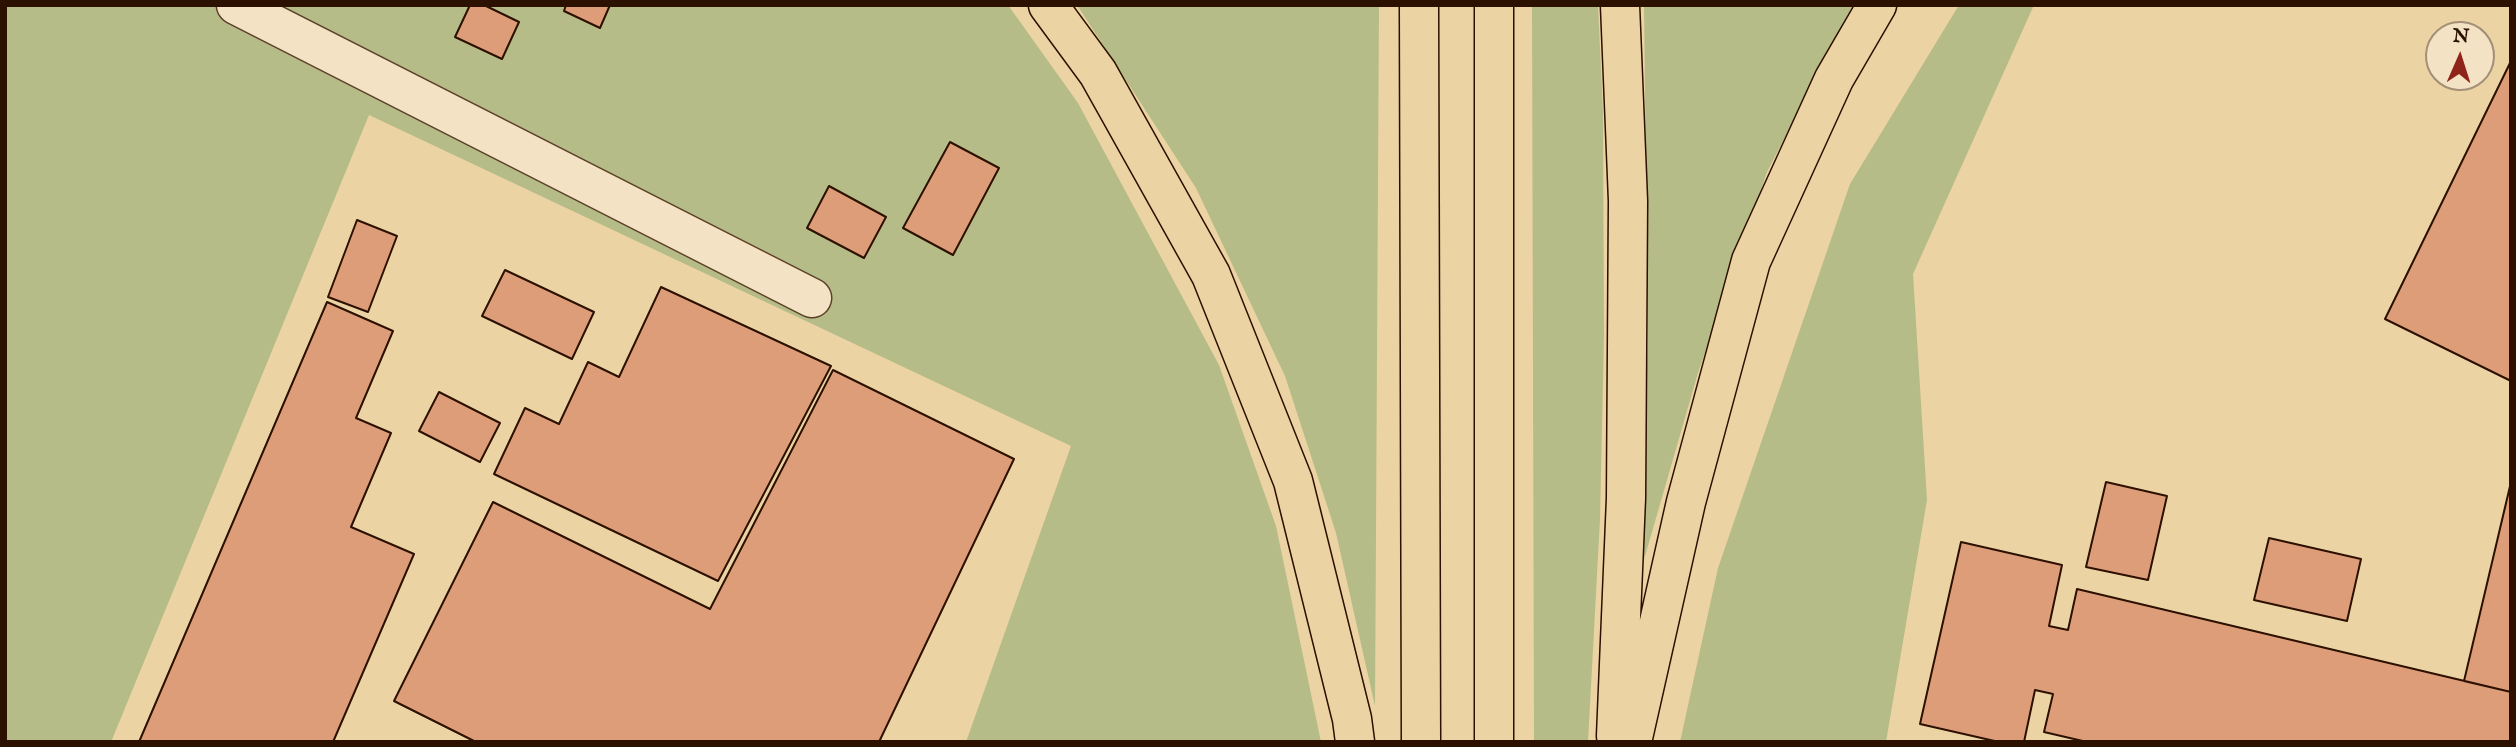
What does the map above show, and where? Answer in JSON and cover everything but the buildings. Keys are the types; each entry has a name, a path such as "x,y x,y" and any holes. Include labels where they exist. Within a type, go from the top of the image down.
{"highway":[{"path":"1048,5 1098,73 1211,275 1293,481 1352,719 1355,742"},
{"path":"1419,5 1420,742"},
{"path":"1493,5 1494,742"},
{"path":"1615,742 1626,498 1628,201 1620,5"},
{"path":"1633,742 1686,502 1751,261 1834,79 1877,5"}],"lane":[{"path":"236,5 812,298"}],"green space":[{"path":"5,5 1008,5 1078,103 1219,365 1276,526 1321,742 966,742 1071,446 369,115 111,742 5,742"},
{"path":"1077,5 1379,5 1375,706 1336,533 1285,376 1196,188"},
{"path":"1532,5 1598,5 1603,112 1604,335 1600,519 1588,742 1534,742"},
{"path":"1644,5 1853,5 1767,172 1698,373 1634,594 1648,347"},
{"path":"1959,5 2034,5 1913,274 1927,500 1886,742 1680,742 1718,568 1850,184"}]}
